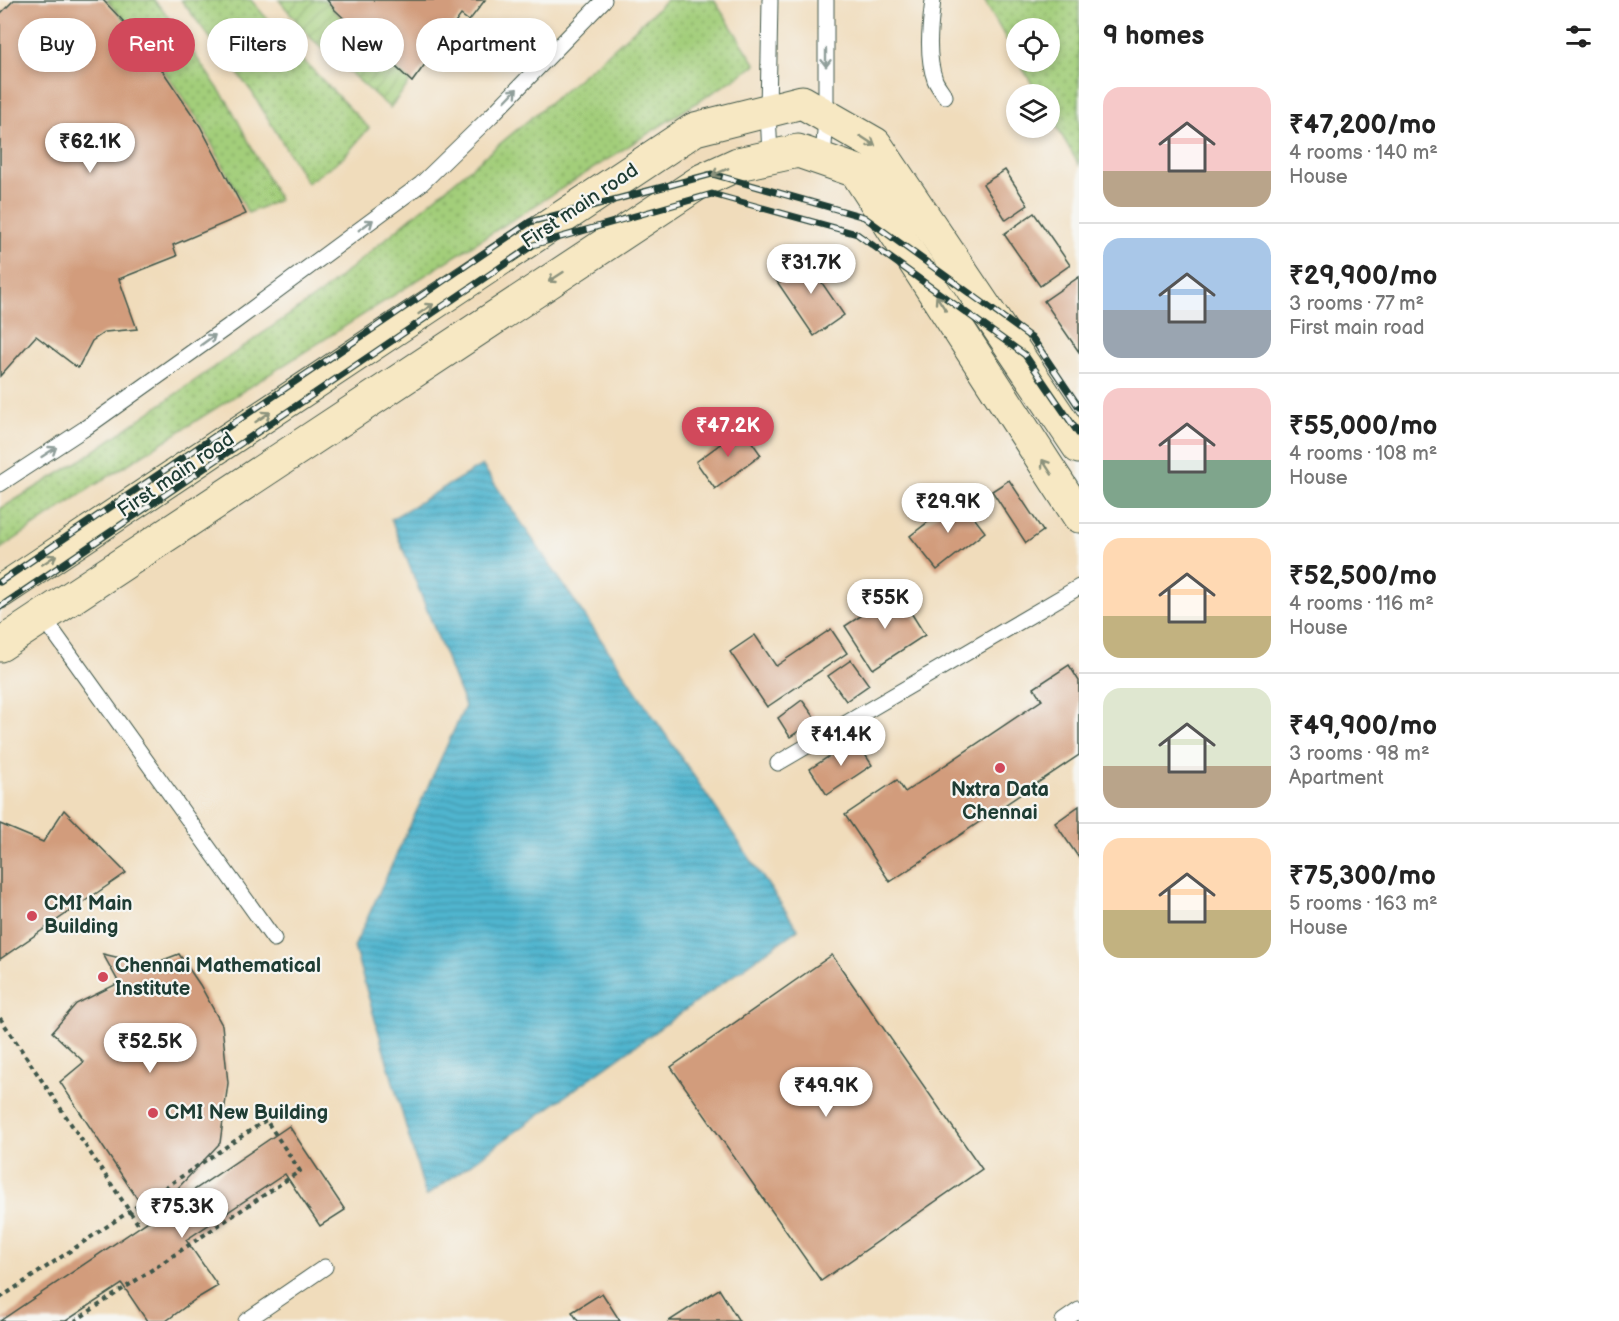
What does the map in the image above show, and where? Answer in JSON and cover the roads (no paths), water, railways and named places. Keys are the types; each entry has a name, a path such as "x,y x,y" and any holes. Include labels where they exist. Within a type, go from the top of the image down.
{"street":[{"name":"First main road","path":"0,592 695,129 802,102 875,144 1079,447"},
{"path":"0,645 703,180 738,164 798,151 856,171 1079,516"}],"lane":[{"path":"0,484 103,416 421,184 604,0"},
{"path":"770,0 768,111 770,157"},
{"path":"823,160 826,116 826,0"},
{"path":"933,0 930,21 930,57 935,81 945,96"},
{"path":"778,763 1079,587"},
{"path":"43,617 274,939"},
{"path":"246,1321 325,1268"},
{"path":"1063,1321 1079,1310"}],"water":[{"path":"482,465 798,929 426,1196 354,947 465,706 391,519"}],"railway":[{"path":"0,582 530,222 712,174 864,217 1033,339 1079,407"},
{"path":"0,607 533,245 712,194 857,234 1025,355 1079,434"}],"place":[{"name":"Nxtra Data Chennai","path":"1000,768"},
{"name":"CMI Main Building","path":"32,916"},
{"name":"Chennai Mathematical Institute","path":"103,977"},
{"name":"CMI New Building","path":"153,1113"}]}
